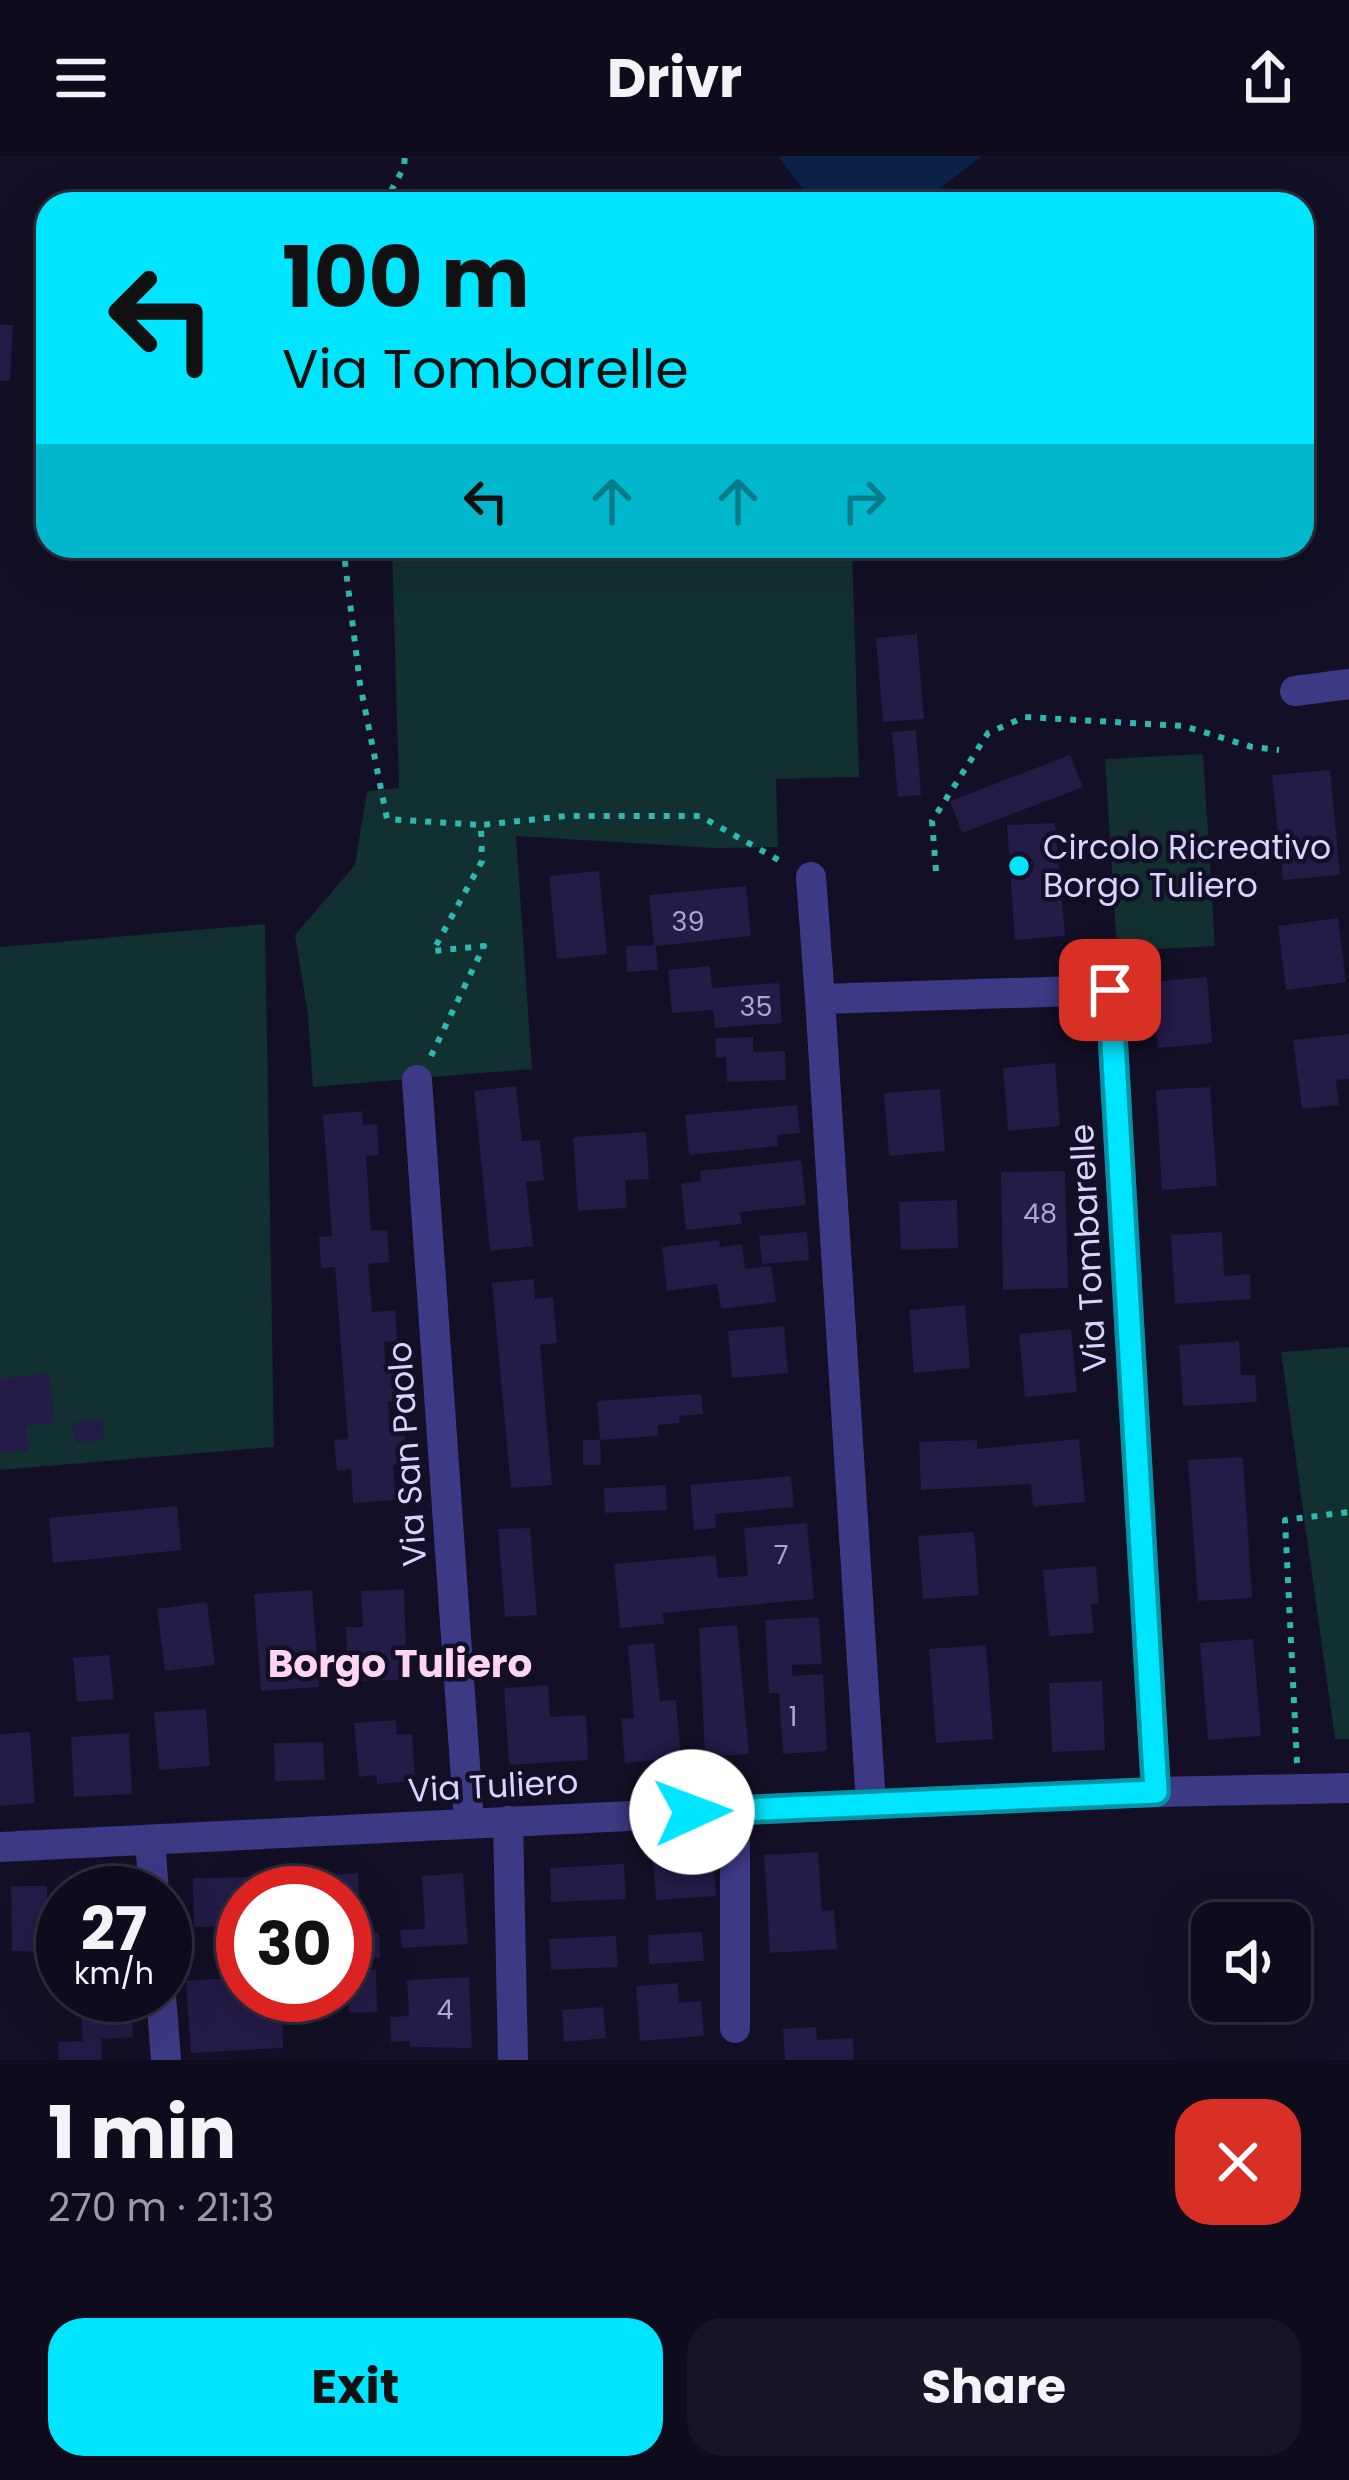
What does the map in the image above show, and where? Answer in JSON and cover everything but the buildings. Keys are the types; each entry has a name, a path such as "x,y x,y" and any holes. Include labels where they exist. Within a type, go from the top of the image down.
{"street":[{"path":"1295,691 1349,684"},
{"path":"811,877 871,1804"},
{"name":"Via Tombarelle","path":"820,999 1110,990 1156,1792"},
{"name":"Via San Paolo","path":"417,1080 469,1822"},
{"name":"Via Tuliero","path":"0,1847 871,1804 1349,1788"},
{"path":"735,1810 735,2028"},
{"path":"508,1821 513,2060"},
{"path":"150,1840 152,1866"},
{"path":"163,2022 166,2060"}],"path":[{"path":"390,192 406,156"},
{"path":"344,558 360,685 387,819 481,824 566,816 700,816 811,877"},
{"path":"936,871 932,821 988,733 1025,717 1184,726 1252,747 1279,750"},
{"path":"417,1080 484,946 433,951 482,861 481,824"},
{"path":"1299,1790 1285,1520 1349,1512"}],"green space":[{"path":"392,558 852,558 859,777 776,779 778,847 715,848 516,836 532,1069 313,1087 295,935 355,865 367,791 399,788"},
{"path":"1203,754 1215,946 1117,951 1105,759"},
{"path":"265,924 274,1447 0,1470 0,947"},
{"path":"1349,1347 1349,1739 1335,1739 1281,1352"}],"water":[{"path":"778,156 982,156 935,192 805,192"}],"place":[{"name":"Circolo Ricreativo Borgo Tuliero","path":"1019,866"}],"district":[{"name":"Borgo Tuliero","path":"400,1663"}],"route":[{"path":"692,1812 1156,1792 1110,990"}]}
